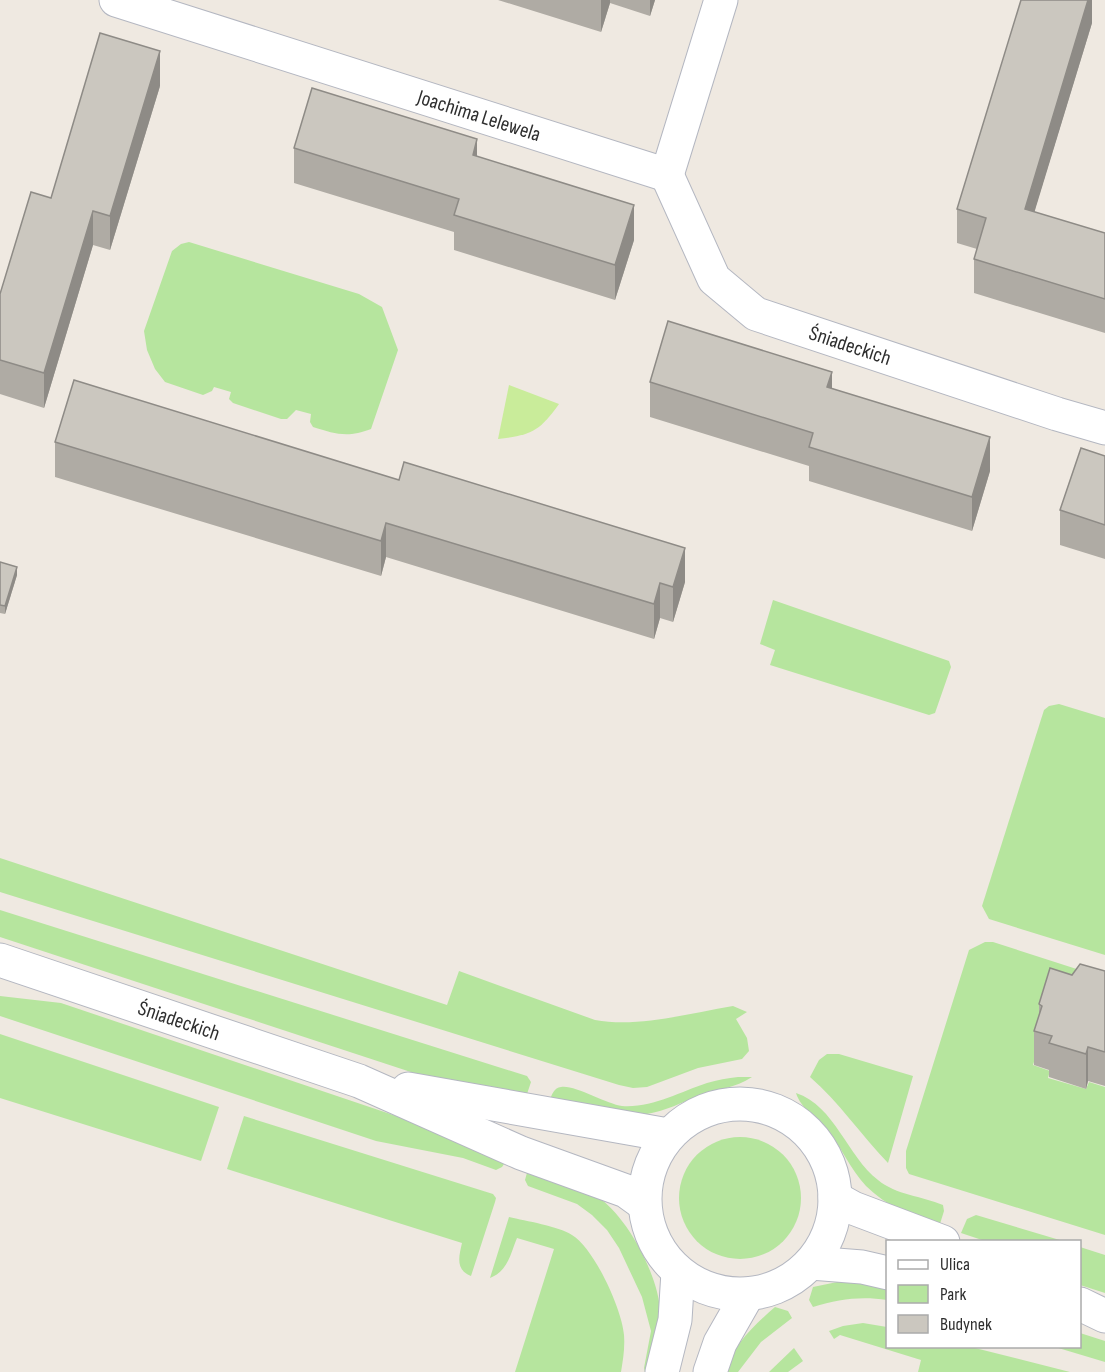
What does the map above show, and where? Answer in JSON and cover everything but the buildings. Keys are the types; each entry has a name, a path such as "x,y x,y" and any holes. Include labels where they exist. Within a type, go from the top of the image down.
{"street":[{"name":"Joachima Lelewela","path":"116,0 667,175"},
{"path":"667,175 722,0"},
{"name":"Śniadeckich","path":"667,175 714,279 756,314 1105,428"},
{"name":"Śniadeckich","path":"0,960 359,1081 521,1153 626,1191 644,1204"},
{"name":"Śniadeckich","path":"359,1081 668,1135"},
{"path":"747,1103 768,1107 792,1119 812,1136 824,1155 832,1175 835,1198 833,1219 826,1240 811,1263 797,1276 780,1286 748,1294 731,1294 711,1290 694,1283 678,1272 654,1241 644,1204 649,1167 658,1148 668,1135 684,1121 704,1110 725,1104 747,1103"},
{"path":"835,1198 853,1208 938,1240"},
{"path":"811,1263 862,1267 886,1273"},
{"path":"662,1372 675,1320 678,1272"},
{"path":"710,1372 720,1343 748,1294"},
{"path":"1081,1305 1105,1317"},
{"path":"1081,1313 1105,1317"}],"green space":[{"path":"189,242 359,294 382,307 398,350 371,429 348,434 328,432 313,427 310,422 311,414 296,410 287,419 281,419 233,403 229,399 231,392 214,387 212,391 203,395 165,382 155,369 147,350 144,331 172,251 181,244"},
{"path":"509,385 559,404 546,421 527,434 498,439"},
{"path":"773,600 949,661 951,667 935,713 929,715 770,665 775,650 760,644"},
{"path":"1059,704 1105,718 1105,955 989,919 982,906 1044,710 1049,706"},
{"path":"0,858 447,1005 459,971 595,1020 647,1021 733,1006 747,1012 736,1019 747,1038 749,1051 742,1059 698,1068 647,1087 633,1088 619,1085 0,892"},
{"path":"0,910 527,1076 531,1082 527,1094 423,1076 0,937"},
{"path":"985,942 993,942 1089,973 1041,1040 1033,1065 1050,1071 1048,1078 1086,1089 1089,1082 1105,1087 1105,1235 909,1174 906,1168 906,1151 969,950"},
{"path":"0,996 61,1003 417,1123 506,1161 496,1170 463,1158 376,1141 0,1016"},
{"path":"0,1034 219,1107 201,1161 0,1098"},
{"path":"827,1054 839,1054 913,1076 888,1163 831,1097 810,1077 819,1060"},
{"path":"752,1077 733,1086 647,1114 610,1113 550,1100 557,1089 566,1087 622,1106 644,1105 711,1082"},
{"path":"796,1093 809,1099 821,1109 867,1170 878,1180 893,1189 943,1205 944,1211 939,1227 891,1205 866,1186 831,1135 805,1108"},
{"path":"244,1116 493,1194 496,1198 495,1202 471,1276 460,1266 462,1243 227,1169"},
{"path":"740,1137 763,1141 783,1155 797,1175 801,1198 797,1221 783,1241 763,1255 740,1259 717,1255 697,1241 683,1221 679,1198 683,1175 697,1155 717,1141"},
{"path":"528,1169 596,1196 608,1205 631,1233 649,1269 659,1303 659,1325 649,1372 645,1372 644,1368 651,1331 642,1297 619,1248 607,1230 577,1204 528,1186 525,1180"},
{"path":"976,1215 1060,1240 982,1240 961,1233 967,1219"},
{"path":"509,1217 566,1232 589,1252 606,1280 622,1324 624,1345 621,1372 515,1372 554,1249 517,1238 505,1267 490,1278"},
{"path":"1081,1247 1105,1255 1105,1293 1081,1285"},
{"path":"842,1281 886,1286 886,1300 850,1299 813,1307 809,1300 813,1287"},
{"path":"775,1307 788,1311 792,1318 761,1342 738,1372 723,1372 727,1362 745,1336"},
{"path":"863,1323 886,1327 886,1348 975,1348 1070,1372 918,1372 921,1360 840,1335 834,1339 829,1331"},
{"path":"1081,1333 1105,1341 1105,1362 1058,1348 1081,1348"},
{"path":"794,1348 803,1361 788,1372 769,1372"}]}
